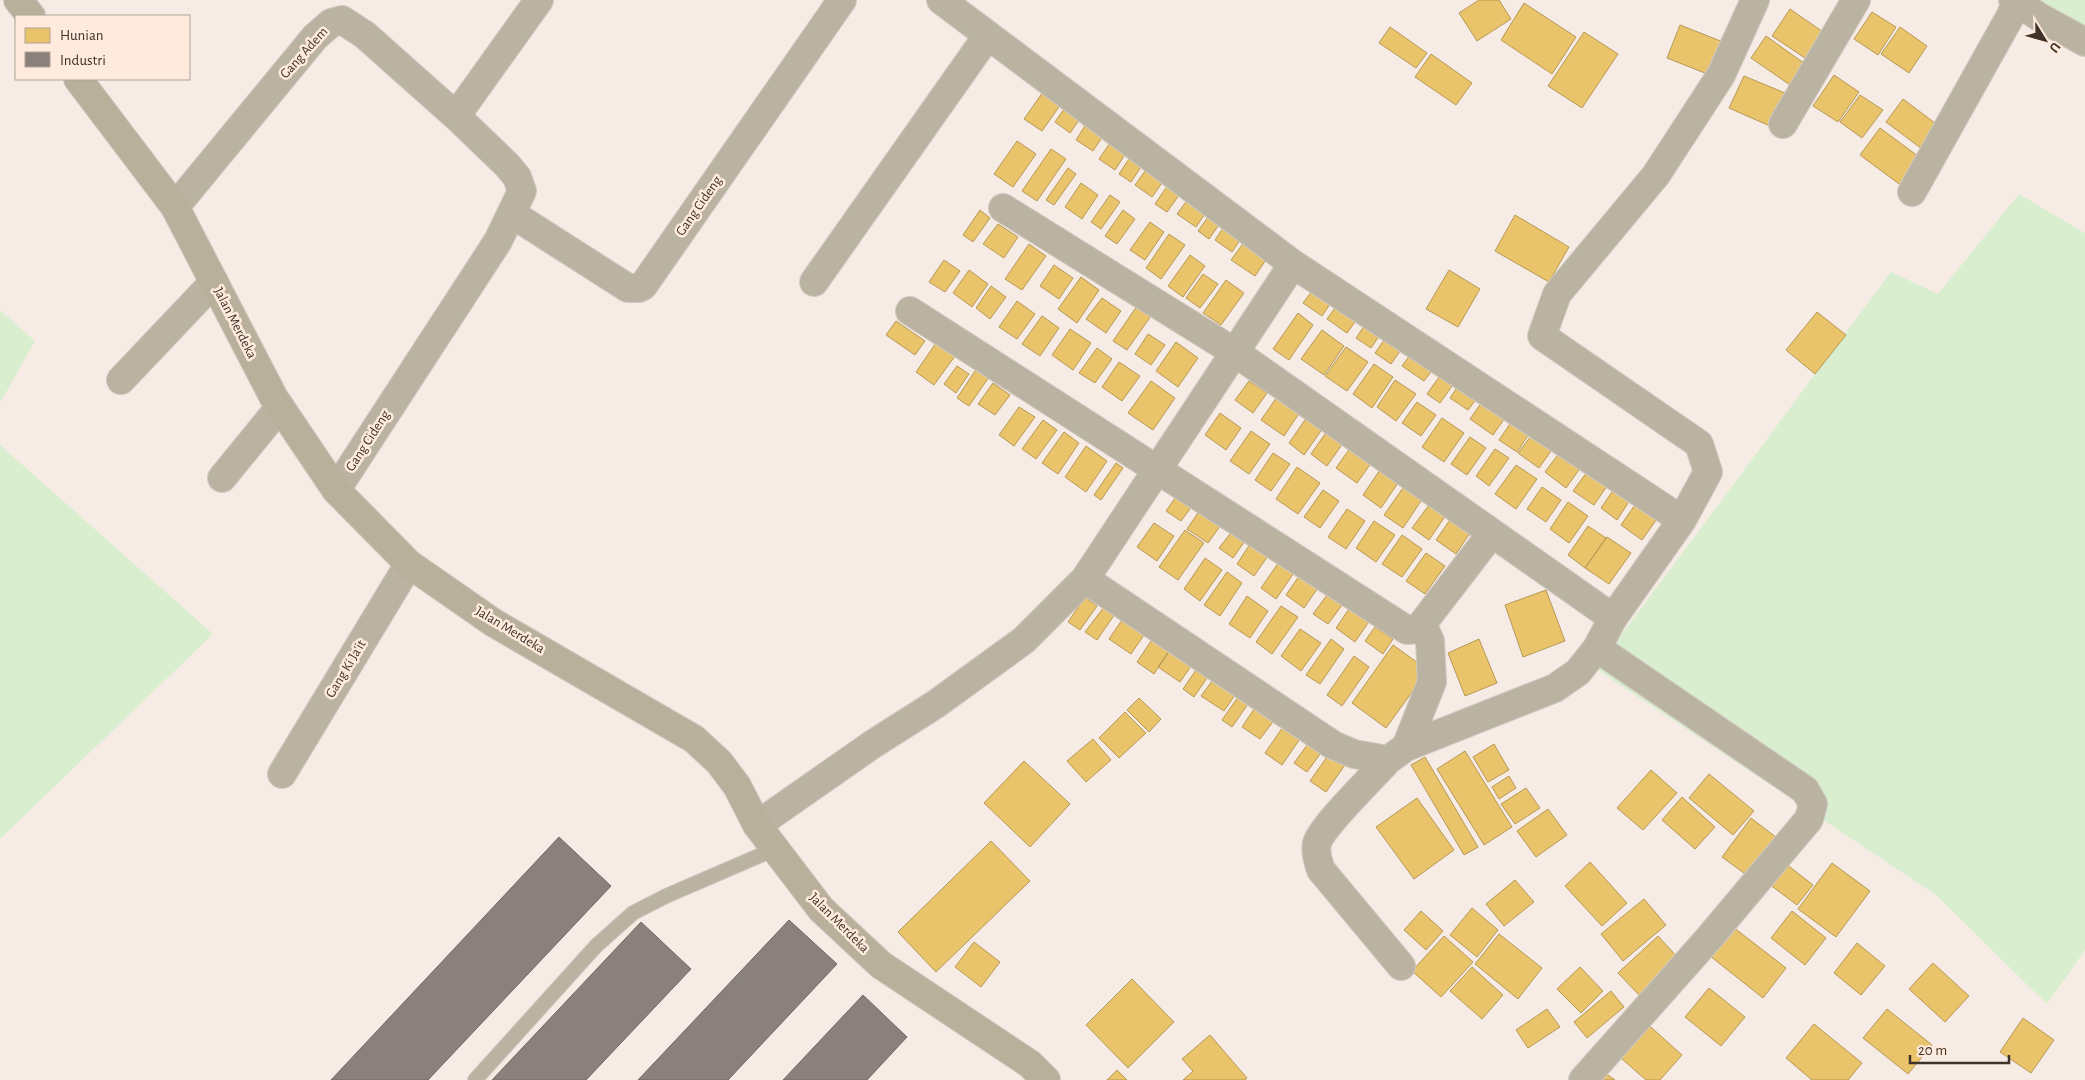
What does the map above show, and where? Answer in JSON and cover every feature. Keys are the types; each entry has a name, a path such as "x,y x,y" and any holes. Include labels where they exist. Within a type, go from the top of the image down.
{"street":[{"path":"18,0 30,15"},
{"path":"456,116 539,0"},
{"name":"Gang Cideng","path":"512,214 628,288 643,286 842,0"},
{"path":"941,0 1293,264 1682,520"},
{"path":"1085,579 1333,745 1354,754 1397,753 1555,688 1578,672 1597,648 1613,618 1682,520 1708,472 1699,444 1542,336 1557,294 1656,175 1716,84 1755,0"},
{"path":"1783,124 1856,0"},
{"path":"1912,192 2011,15 2015,1 2085,42"},
{"name":"Gang Adem","path":"175,207 315,37 331,23 342,20 353,26 456,116"},
{"path":"814,282 988,35"},
{"name":"Jalan Merdeka","path":"79,80 175,207 280,407 336,490 409,564 494,623 694,739 719,762 737,786 757,825 822,909 881,965 1030,1064 1046,1080"},
{"name":"Gang Cideng","path":"336,490 498,241 522,191 517,177 456,116"},
{"path":"1003,208 1236,353 1613,618"},
{"path":"757,825 873,744 936,704 1024,640 1085,579 1293,264"},
{"path":"121,380 214,282"},
{"path":"910,311 1394,624 1407,630 1416,629 1422,624 1492,533"},
{"path":"222,478 280,407"},
{"name":"Gang Ki Ja'it","path":"282,774 409,564"},
{"path":"1401,966 1321,870 1317,860 1317,843 1325,829 1397,753 1432,682 1430,641 1422,624"},
{"path":"1583,1080 1710,936 1809,819 1813,804 1805,790 1597,648"}],"lane":[{"path":"475,1080 596,946 633,913 666,896 775,850"}],"green space":[{"path":"2039,0 2085,0 2085,27"},
{"path":"2019,194 2085,233 2085,950 2047,1004 1936,895 1596,669 1891,272 1938,294"},
{"path":"0,310 35,341 0,403"},
{"path":"0,445 213,634 0,839"}],"building: Hunian":[{"path":"1479,0 1499,0 1511,19 1477,41 1459,13"},
{"path":"1524,3 1576,37 1552,74 1501,40"},
{"path":"1790,9 1826,34 1808,60 1772,36"},
{"path":"1872,12 1896,27 1878,55 1854,39"},
{"path":"1680,25 1728,44 1715,77 1667,58"},
{"path":"1390,27 1427,53 1416,68 1379,43"},
{"path":"1900,27 1927,46 1909,73 1881,54"},
{"path":"1584,32 1618,54 1582,108 1548,86"},
{"path":"1766,36 1808,66 1793,87 1751,58"},
{"path":"1431,54 1472,83 1456,105 1415,77"},
{"path":"1834,75 1859,92 1838,122 1813,106"},
{"path":"1744,76 1785,93 1770,126 1729,108"},
{"path":"1043,92 1061,104 1042,131 1024,119"},
{"path":"1860,95 1883,110 1862,138 1840,122"},
{"path":"1903,99 1943,129 1926,152 1886,122"},
{"path":"1064,109 1079,120 1070,133 1055,122"},
{"path":"1088,121 1105,133 1093,151 1076,140"},
{"path":"1880,128 1926,162 1906,189 1860,155"},
{"path":"1017,141 1036,154 1013,187 994,174"},
{"path":"1110,143 1126,153 1115,170 1099,159"},
{"path":"1051,149 1066,159 1037,201 1022,191"},
{"path":"1135,150 1147,158 1131,182 1119,174"},
{"path":"1150,164 1167,176 1152,197 1135,185"},
{"path":"1068,168 1076,174 1054,205 1046,200"},
{"path":"1170,182 1182,191 1167,212 1155,204"},
{"path":"1081,183 1098,195 1082,219 1065,207"},
{"path":"1110,195 1120,202 1101,229 1091,222"},
{"path":"1189,198 1207,211 1196,227 1177,214"},
{"path":"1214,209 1225,216 1209,239 1198,231"},
{"path":"980,210 990,218 973,242 963,235"},
{"path":"1123,210 1135,219 1117,244 1105,236"},
{"path":"1515,215 1569,247 1549,282 1495,251"},
{"path":"1150,222 1164,232 1145,260 1130,250"},
{"path":"1227,222 1244,234 1232,252 1215,240"},
{"path":"998,224 1018,237 1004,258 983,244"},
{"path":"1169,234 1185,245 1161,279 1146,268"},
{"path":"1247,238 1270,254 1255,276 1231,260"},
{"path":"1029,244 1046,256 1022,290 1005,279"},
{"path":"1190,255 1205,266 1183,297 1168,286"},
{"path":"944,260 960,271 945,292 929,282"},
{"path":"1054,265 1073,278 1059,299 1040,286"},
{"path":"969,270 988,284 972,307 953,293"},
{"path":"1449,270 1480,289 1458,327 1426,309"},
{"path":"1203,274 1218,284 1200,308 1186,298"},
{"path":"1081,277 1099,290 1077,323 1058,309"},
{"path":"1226,280 1244,293 1221,325 1203,313"},
{"path":"991,286 1006,297 990,319 976,308"},
{"path":"1312,291 1330,304 1322,316 1303,303"},
{"path":"1102,298 1121,311 1106,333 1086,319"},
{"path":"1017,301 1035,314 1017,339 999,327"},
{"path":"1340,301 1360,315 1347,333 1327,319"},
{"path":"1137,306 1151,316 1127,350 1113,341"},
{"path":"1817,312 1846,335 1815,374 1786,350"},
{"path":"1298,313 1313,325 1289,360 1273,349"},
{"path":"1042,316 1059,328 1040,356 1022,344"},
{"path":"1369,319 1384,329 1371,348 1356,338"},
{"path":"896,321 925,341 915,355 886,335"},
{"path":"1070,329 1091,343 1073,370 1052,355"},
{"path":"1322,330 1344,346 1324,375 1301,359"},
{"path":"1389,333 1405,344 1391,364 1375,353"},
{"path":"1148,334 1165,345 1151,365 1135,354"},
{"path":"1176,342 1198,358 1178,387 1156,371"},
{"path":"936,343 955,356 934,385 916,372"},
{"path":"1346,347 1368,362 1347,391 1325,376"},
{"path":"1097,348 1112,359 1095,383 1079,373"},
{"path":"1413,351 1435,367 1424,381 1402,366"},
{"path":"1119,362 1140,376 1122,401 1102,387"},
{"path":"1374,364 1393,377 1372,408 1353,394"},
{"path":"957,366 969,374 956,393 944,384"},
{"path":"977,368 989,377 969,406 957,398"},
{"path":"1444,370 1457,379 1440,403 1427,394"},
{"path":"1395,380 1416,394 1396,421 1377,407"},
{"path":"1151,381 1175,398 1153,430 1128,413"},
{"path":"1249,381 1267,393 1253,413 1235,400"},
{"path":"993,383 1010,395 995,415 978,404"},
{"path":"1460,383 1478,397 1468,410 1450,398"},
{"path":"1277,397 1300,412 1284,436 1261,420"},
{"path":"1484,399 1507,415 1493,435 1470,419"},
{"path":"1417,402 1436,415 1421,436 1402,423"},
{"path":"1019,407 1035,417 1014,446 999,435"},
{"path":"1220,413 1241,428 1226,450 1205,435"},
{"path":"1307,417 1323,428 1304,455 1289,443"},
{"path":"1442,418 1464,433 1444,462 1422,447"},
{"path":"1514,418 1531,431 1517,452 1499,440"},
{"path":"1043,420 1057,430 1036,459 1022,449"},
{"path":"1251,431 1270,444 1249,474 1230,461"},
{"path":"1327,431 1343,443 1327,466 1311,454"},
{"path":"1064,432 1079,443 1058,474 1042,463"},
{"path":"1534,432 1554,447 1539,468 1518,453"},
{"path":"1470,437 1486,448 1467,475 1451,464"},
{"path":"1353,444 1374,459 1357,483 1336,468"},
{"path":"1086,446 1107,461 1086,492 1065,477"},
{"path":"1495,449 1509,458 1489,486 1476,476"},
{"path":"1560,452 1581,467 1566,488 1545,472"},
{"path":"1273,453 1290,464 1271,491 1255,480"},
{"path":"1116,463 1123,468 1101,500 1094,495"},
{"path":"1516,465 1537,479 1516,509 1495,494"},
{"path":"1297,467 1320,483 1298,514 1276,499"},
{"path":"1382,467 1400,480 1381,508 1363,495"},
{"path":"1587,472 1607,486 1594,505 1573,491"},
{"path":"1405,485 1423,498 1403,528 1384,515"},
{"path":"1616,486 1632,497 1617,520 1601,508"},
{"path":"1542,487 1561,500 1546,522 1527,509"},
{"path":"1323,490 1339,501 1320,528 1304,517"},
{"path":"1180,491 1195,502 1181,521 1166,511"},
{"path":"1432,501 1448,512 1429,540 1412,528"},
{"path":"1568,502 1588,516 1569,543 1550,529"},
{"path":"1637,502 1659,516 1642,540 1621,525"},
{"path":"1202,507 1223,522 1208,543 1187,529"},
{"path":"1347,509 1365,521 1346,549 1328,537"},
{"path":"1452,517 1472,530 1456,554 1436,540"},
{"path":"1374,521 1395,535 1376,562 1356,548"},
{"path":"1154,523 1174,536 1157,561 1137,547"},
{"path":"1588,526 1606,538 1585,568 1568,555"},
{"path":"1234,529 1247,538 1233,558 1219,548"},
{"path":"1185,530 1204,543 1178,580 1159,567"},
{"path":"1402,535 1422,549 1402,577 1382,564"},
{"path":"1607,537 1631,553 1609,584 1585,568"},
{"path":"1254,538 1272,550 1254,576 1237,564"},
{"path":"1426,553 1445,566 1425,594 1406,581"},
{"path":"1283,556 1298,567 1276,599 1261,588"},
{"path":"1205,558 1222,570 1200,601 1184,589"},
{"path":"1304,569 1322,582 1304,608 1286,595"},
{"path":"1227,572 1242,583 1220,616 1204,605"},
{"path":"1546,590 1565,641 1523,657 1505,605"},
{"path":"1330,591 1345,601 1328,624 1313,614"},
{"path":"1247,596 1268,611 1250,638 1229,624"},
{"path":"1085,597 1097,606 1080,630 1068,622"},
{"path":"1281,606 1298,617 1272,654 1256,642"},
{"path":"1351,606 1370,620 1355,642 1336,628"},
{"path":"1104,607 1115,614 1097,640 1085,632"},
{"path":"1122,620 1144,635 1131,654 1109,639"},
{"path":"1375,627 1393,639 1383,654 1365,641"},
{"path":"1300,629 1321,643 1301,671 1281,656"},
{"path":"1153,638 1170,650 1154,674 1137,662"},
{"path":"1331,639 1344,649 1320,684 1306,675"},
{"path":"1479,639 1497,683 1465,696 1448,653"},
{"path":"1393,645 1428,670 1386,728 1352,703"},
{"path":"1170,650 1192,665 1180,682 1158,667"},
{"path":"1354,656 1369,667 1342,706 1327,695"},
{"path":"1198,667 1209,675 1194,697 1183,689"},
{"path":"1213,680 1235,695 1224,711 1201,696"},
{"path":"1243,690 1253,697 1232,727 1222,720"},
{"path":"1139,698 1161,719 1149,732 1127,710"},
{"path":"1256,706 1275,719 1260,739 1242,727"},
{"path":"1125,712 1146,733 1119,758 1099,738"},
{"path":"1285,724 1302,736 1282,765 1265,753"},
{"path":"1093,739 1111,760 1086,782 1067,761"},
{"path":"1310,741 1323,750 1307,772 1294,763"},
{"path":"1494,744 1509,770 1488,782 1473,757"},
{"path":"1465,751 1512,827 1484,845 1437,769"},
{"path":"1329,754 1345,765 1326,792 1310,781"},
{"path":"1425,757 1478,847 1464,855 1411,765"},
{"path":"1024,761 1070,804 1030,847 984,803"},
{"path":"1651,770 1677,793 1643,830 1617,808"},
{"path":"1709,774 1754,811 1733,835 1689,798"},
{"path":"1509,776 1516,788 1499,799 1492,787"},
{"path":"1526,788 1540,808 1515,824 1501,804"},
{"path":"1682,797 1715,827 1695,849 1662,820"},
{"path":"1417,798 1454,850 1414,879 1376,827"},
{"path":"1548,809 1567,835 1536,857 1517,831"},
{"path":"1751,818 1781,841 1752,879 1722,857"},
{"path":"991,841 1030,881 936,972 898,932"},
{"path":"1781,860 1813,885 1797,905 1765,881"},
{"path":"1590,862 1627,903 1602,926 1565,886"},
{"path":"1832,863 1870,891 1836,937 1798,909"},
{"path":"1515,880 1534,902 1504,926 1486,904"},
{"path":"1644,899 1666,925 1623,961 1601,934"},
{"path":"1472,908 1498,930 1477,957 1450,935"},
{"path":"1421,911 1443,931 1426,950 1404,930"},
{"path":"1792,911 1826,938 1805,965 1771,938"},
{"path":"1733,927 1786,968 1763,998 1710,956"},
{"path":"1499,934 1542,968 1518,999 1475,964"},
{"path":"1444,936 1473,962 1441,997 1412,971"},
{"path":"1658,936 1680,960 1641,997 1618,973"},
{"path":"974,942 1000,962 981,987 955,967"},
{"path":"1857,943 1885,966 1861,995 1834,973"},
{"path":"1933,963 1969,996 1945,1022 1909,989"},
{"path":"1472,967 1503,995 1482,1019 1450,991"},
{"path":"1580,967 1603,991 1581,1013 1557,989"},
{"path":"1132,979 1174,1022 1128,1068 1086,1025"},
{"path":"1709,988 1745,1017 1721,1046 1685,1017"},
{"path":"1611,991 1624,1007 1587,1038 1574,1022"},
{"path":"1547,1009 1560,1027 1528,1048 1516,1030"},
{"path":"1887,1009 1932,1045 1908,1074 1863,1038"},
{"path":"2023,1018 2054,1040 2031,1073 2000,1052"},
{"path":"1643,1020 1682,1055 1660,1080 1646,1080 1614,1052"},
{"path":"1814,1024 1862,1063 1848,1080 1812,1080 1786,1058"},
{"path":"1210,1035 1247,1078 1245,1080 1183,1080 1193,1071 1182,1059"},
{"path":"1117,1070 1127,1080 1107,1080"},
{"path":"1605,1073 1615,1080 1600,1080"}],"building: Industri":[{"path":"559,837 611,886 428,1080 331,1080"},
{"path":"789,920 837,964 728,1080 638,1080"},
{"path":"641,922 691,969 586,1080 492,1080"},
{"path":"863,995 907,1037 867,1080 783,1080"}]}
